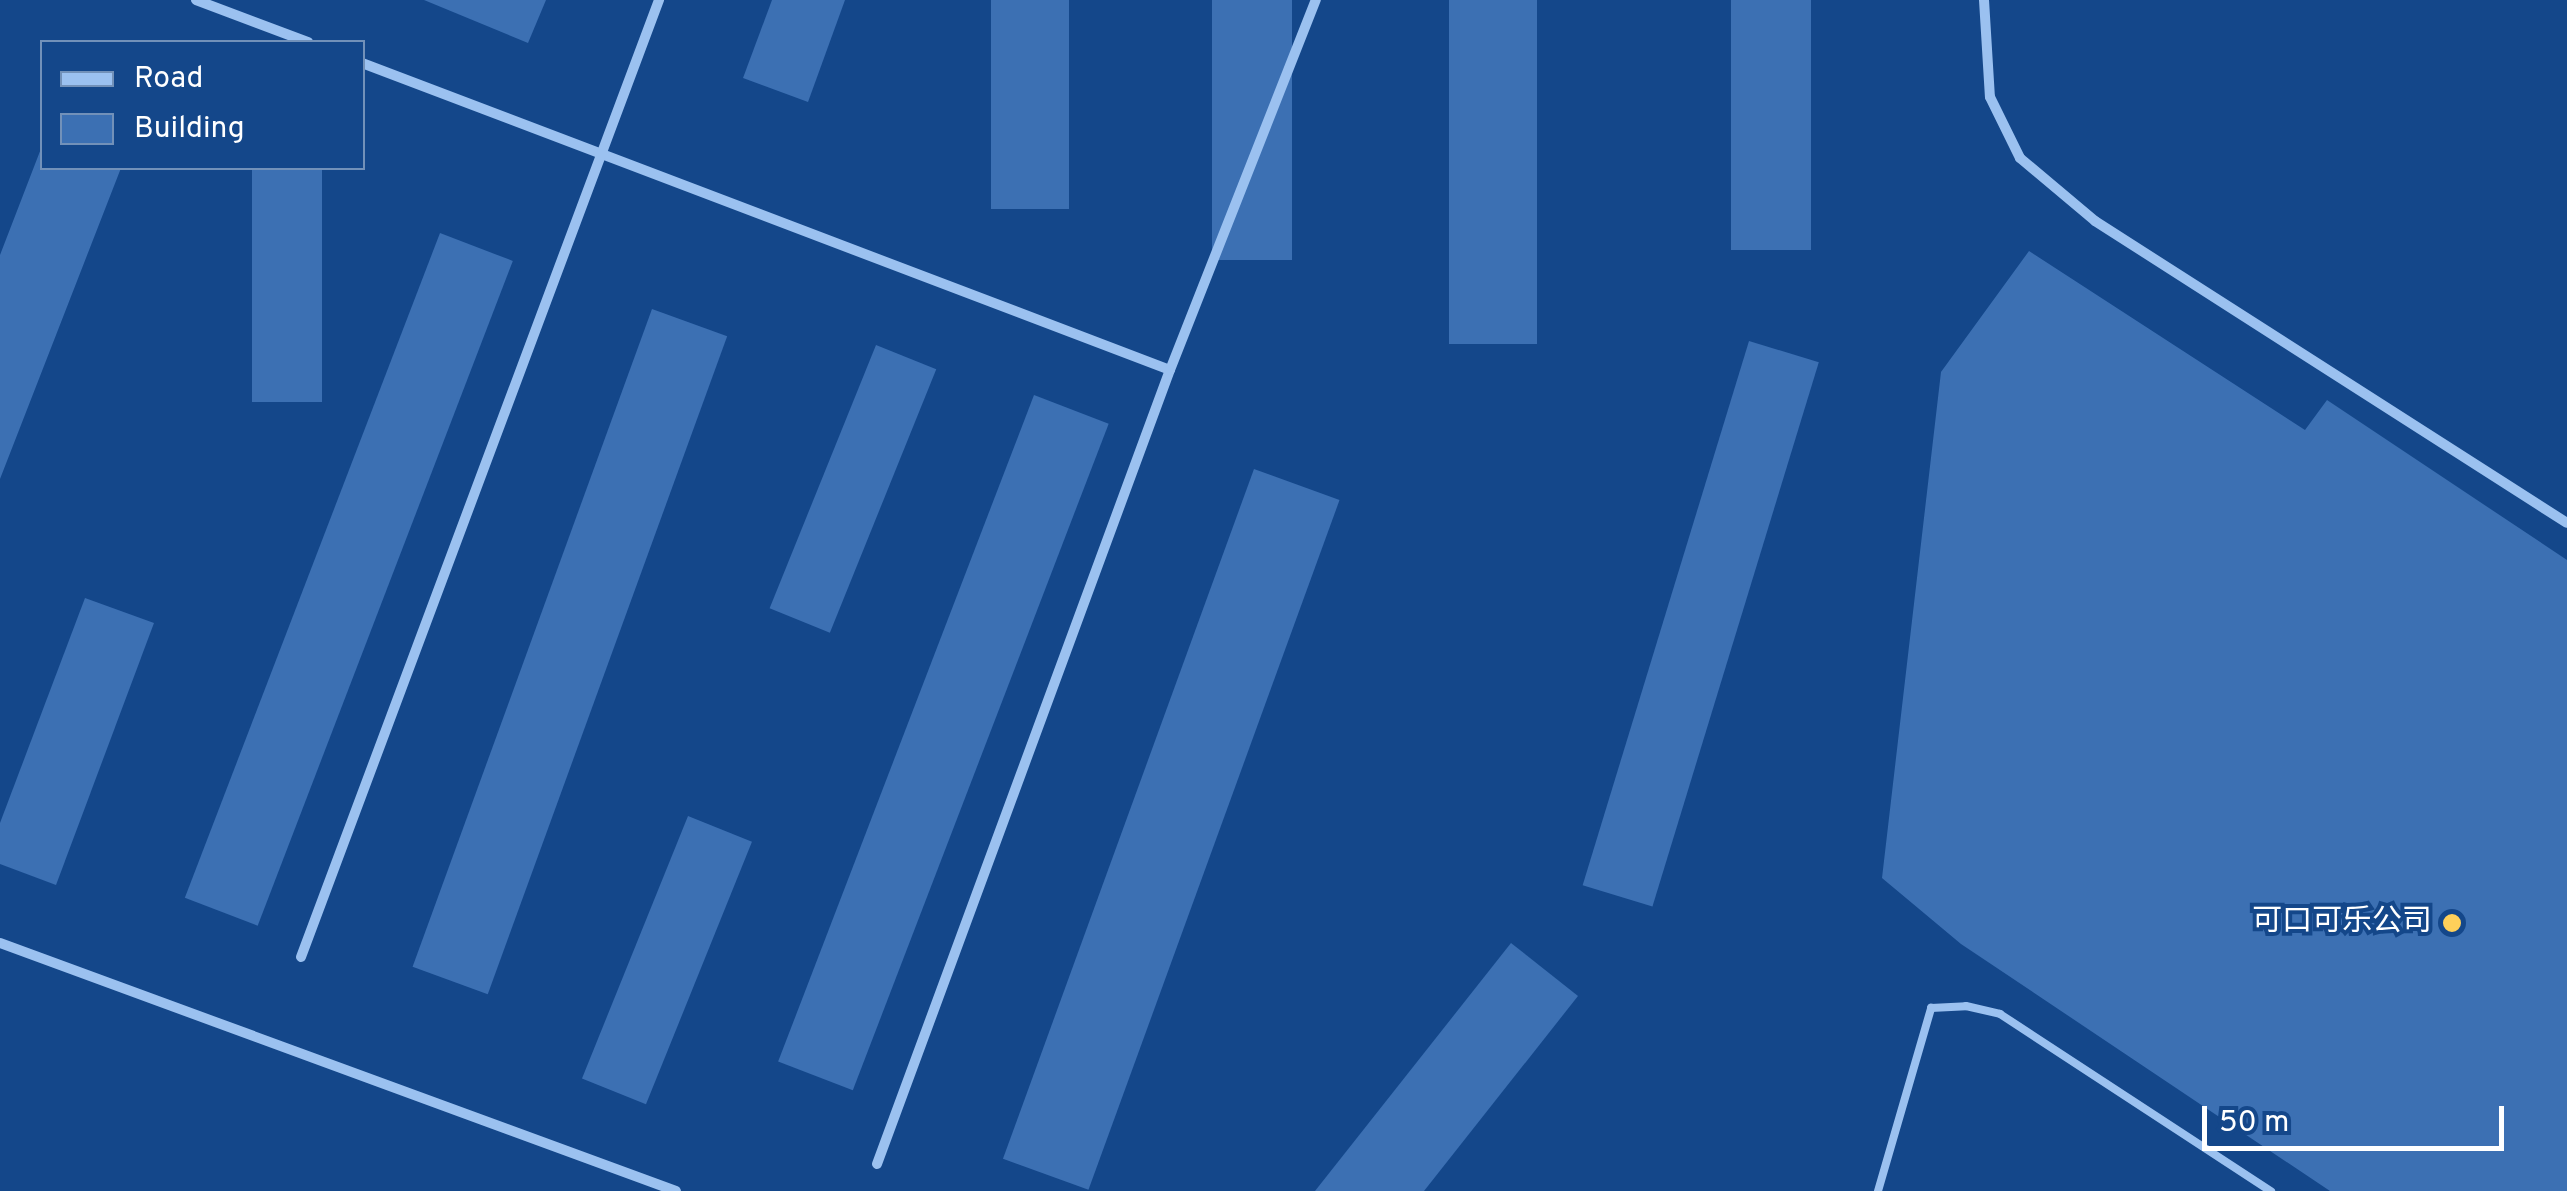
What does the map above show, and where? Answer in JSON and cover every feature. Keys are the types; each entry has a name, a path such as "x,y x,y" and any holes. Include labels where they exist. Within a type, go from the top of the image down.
{"street":[{"path":"196,0 303,40"},
{"path":"301,957 659,0"},
{"path":"877,1164 1170,370 1316,0"},
{"path":"1984,0 1990,97 2020,158 2095,220 2567,523"},
{"path":"365,64 1170,370"},
{"path":"0,943 676,1191"}],"lane":[{"path":"1878,1191 1931,1008 1966,1006 2000,1014 2271,1191"}],"building":[{"path":"424,0 546,0 528,43"},
{"path":"772,0 845,0 808,102 743,78"},
{"path":"991,0 1069,0 1069,209 991,209"},
{"path":"1212,0 1292,0 1292,260 1212,260"},
{"path":"1449,0 1537,0 1537,344 1449,344"},
{"path":"1731,0 1811,0 1811,250 1731,250"},
{"path":"40,151 40,170 120,170 0,479 0,255"},
{"path":"252,170 322,170 322,402 252,402"},
{"path":"440,233 513,261 258,926 185,898"},
{"path":"2029,251 2305,430 2327,400 2567,560 2567,1191 2330,1191 1961,944 1882,878 1941,372"},
{"path":"652,309 727,336 488,994 413,967"},
{"path":"1749,341 1819,362 1652,906 1583,885"},
{"path":"876,345 936,369 830,633 770,608"},
{"path":"1034,395 1109,424 853,1090 778,1062"},
{"path":"1254,469 1340,500 1088,1190 1003,1159"},
{"path":"85,598 154,623 56,885 0,864 0,823"},
{"path":"688,816 752,842 646,1104 582,1078"},
{"path":"1511,943 1578,996 1424,1191 1315,1191"}],"place":[{"name":"可口可乐公司","path":"2452,923"}]}
